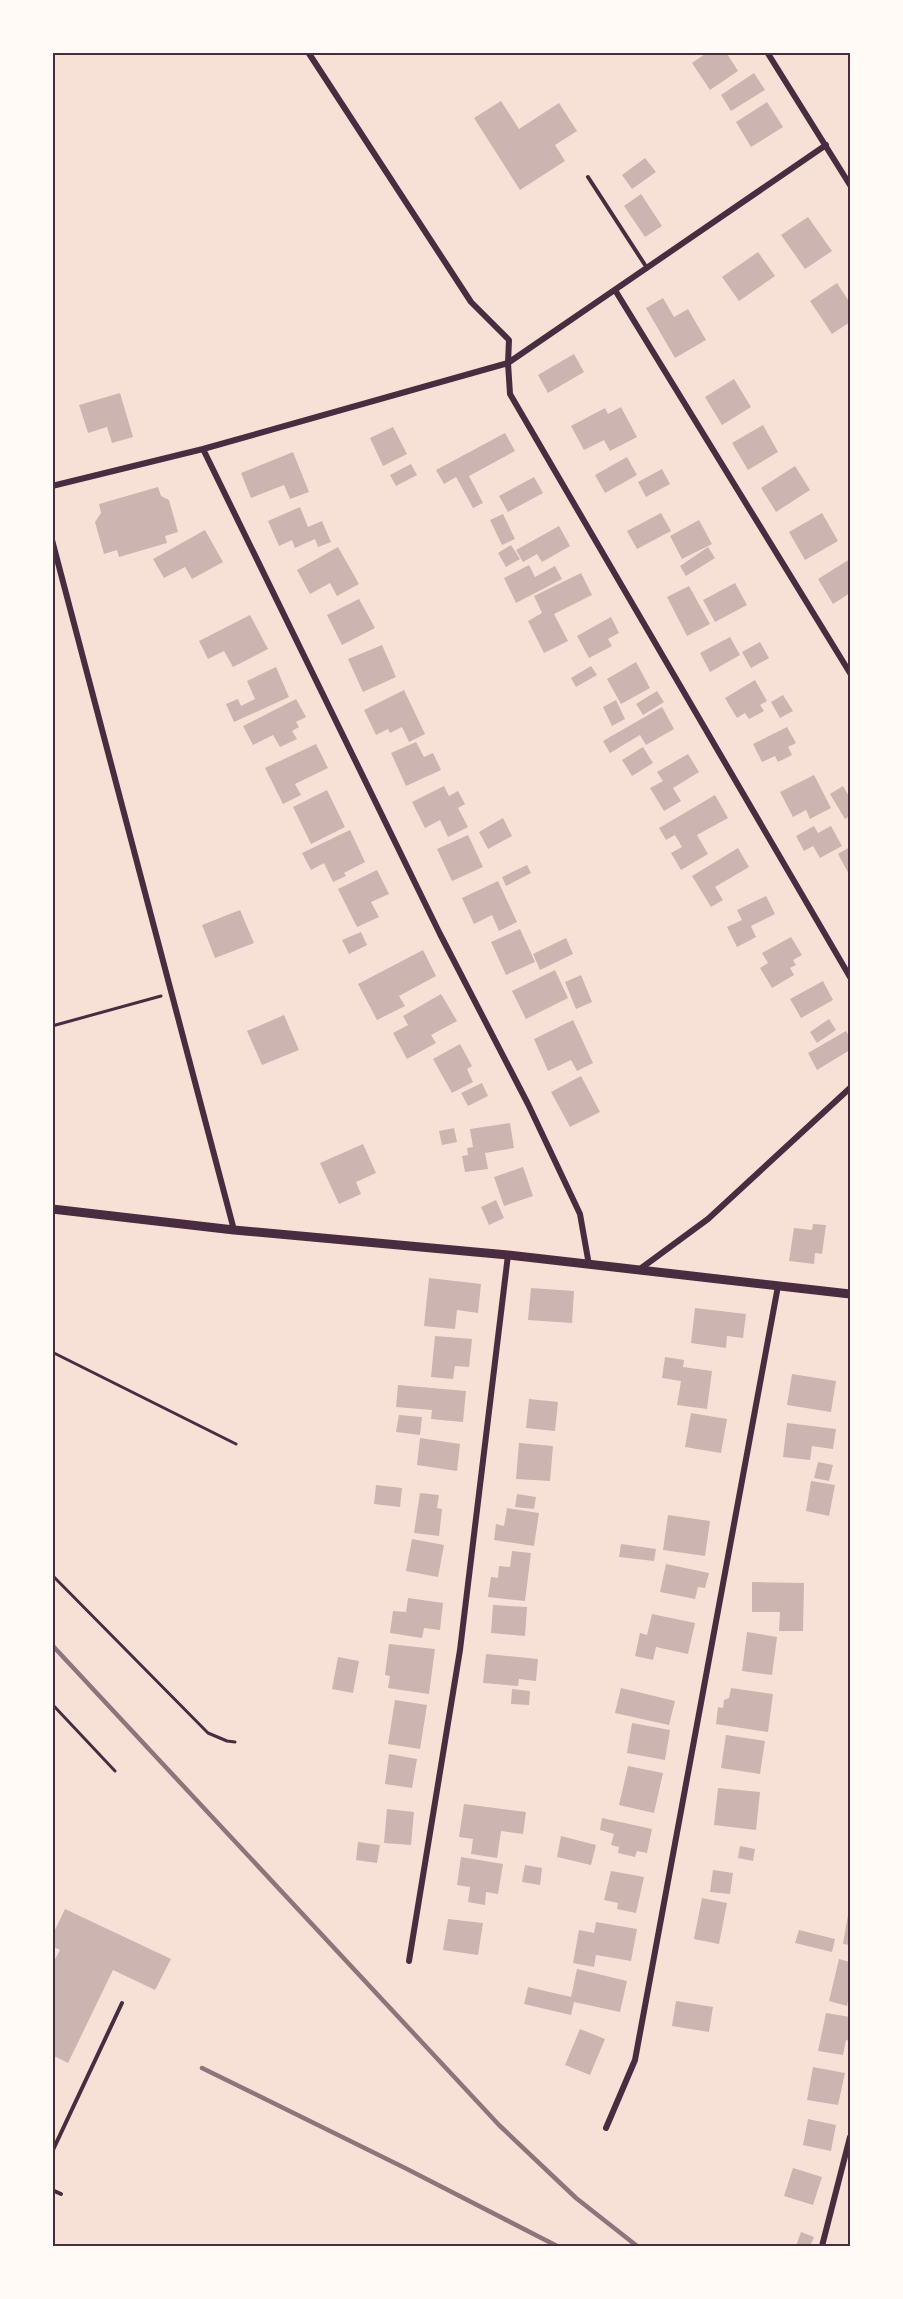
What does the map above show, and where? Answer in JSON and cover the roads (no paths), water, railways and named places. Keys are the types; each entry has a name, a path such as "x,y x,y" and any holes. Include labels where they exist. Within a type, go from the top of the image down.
{"street":[{"path":"308,52 471,302 509,340 510,394 850,976"},
{"path":"767,52 850,185"},
{"path":"52,486 203,449 508,363 826,145"},
{"path":"615,290 850,673"},
{"path":"203,449 440,934 528,1104 580,1214 589,1265"},
{"path":"52,540 234,1230"},
{"path":"640,1269 708,1219 850,1088"},
{"path":"52,1209 234,1230 640,1269 850,1294"},
{"path":"409,1960 460,1650 507,1255"},
{"path":"606,2128 635,2060 778,1286"},
{"path":"822,2247 850,2137"}],"lane":[{"path":"588,177 648,269"},
{"path":"52,2152 122,2003"},
{"path":"52,2190 61,2194"}],"railway":[{"path":"52,1645 499,2125 576,2198 637,2246"},
{"path":"202,2068 557,2246"}]}
